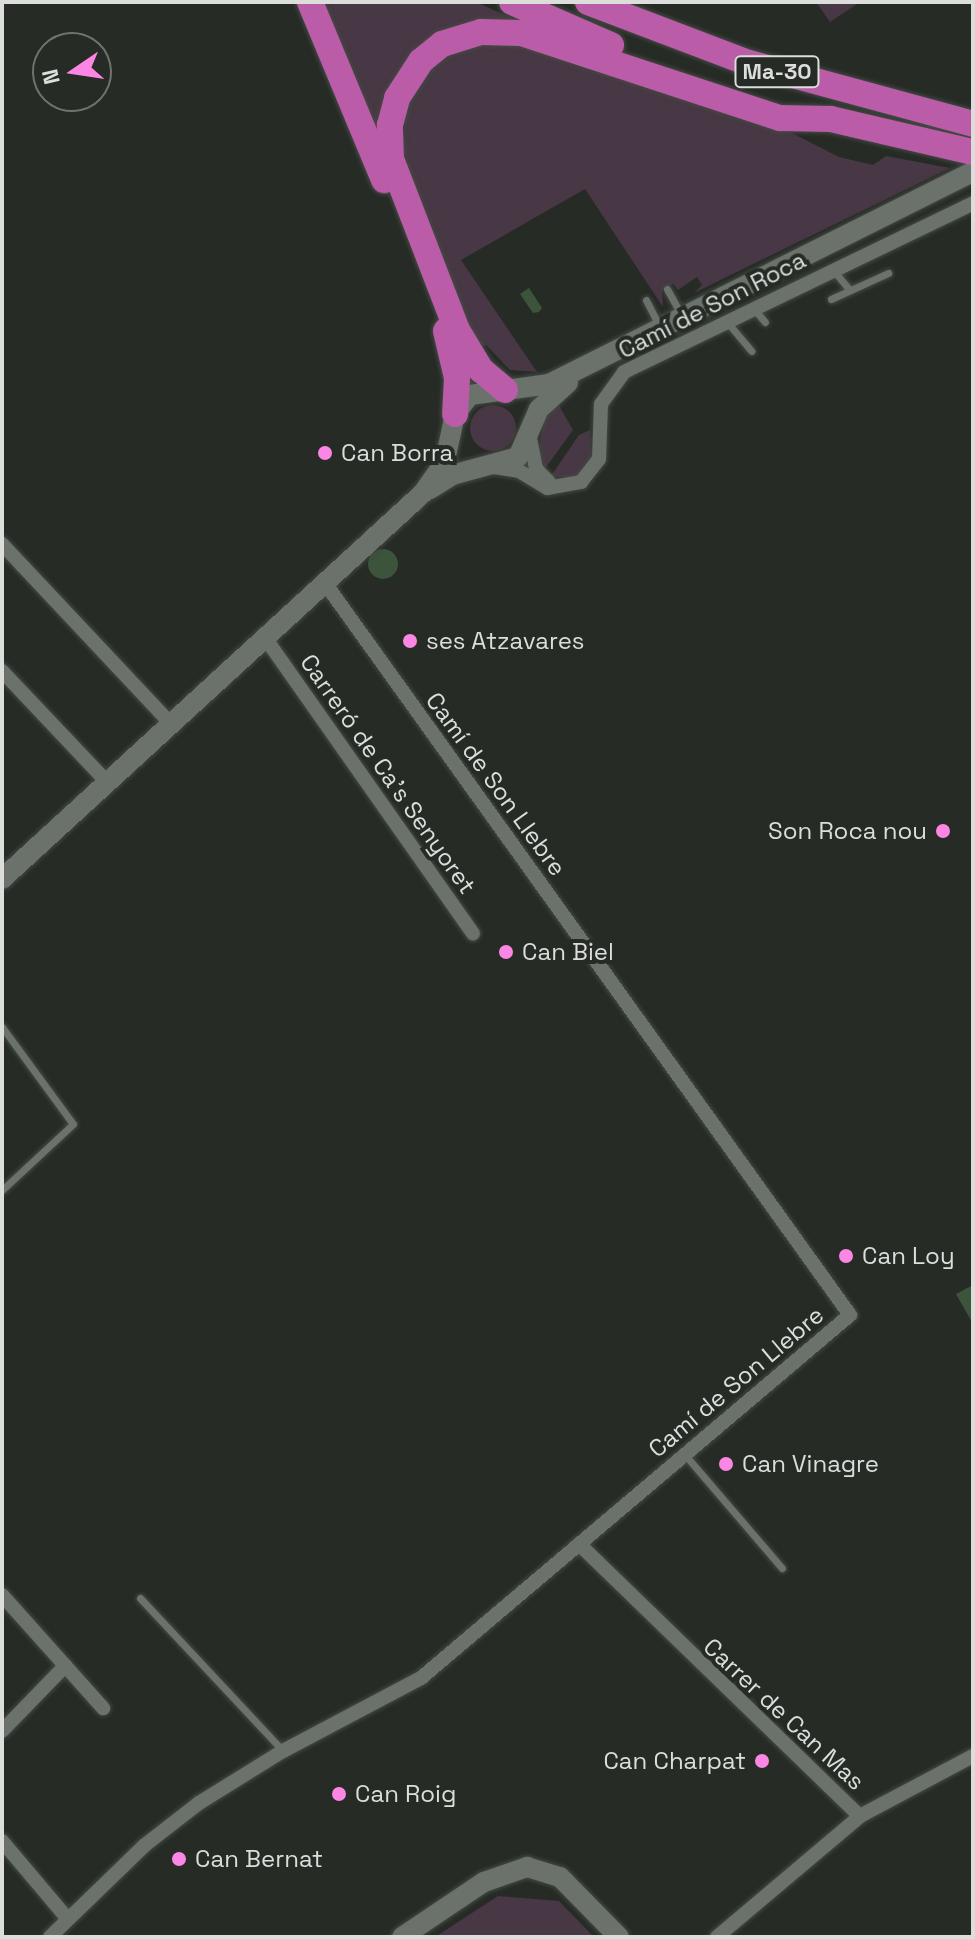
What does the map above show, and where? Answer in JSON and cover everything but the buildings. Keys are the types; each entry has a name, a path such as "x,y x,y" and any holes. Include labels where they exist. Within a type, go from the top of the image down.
{"highway":[{"path":"310,2 446,332 457,378 454,421"},
{"name":"Ma-30","path":"512,2 658,63 831,119 973,152"},
{"name":"Ma-30","path":"588,2 749,63 973,124"},
{"path":"505,390 481,370 457,330 391,159 390,125 397,98 431,52 469,34 521,33 780,118 831,119"}],"street":[{"path":"423,493 445,461 454,421 470,395 538,388 582,368 681,314 964,177"},
{"name":"Camí de Son Roca","path":"560,487 581,482 594,470 601,404 615,380 725,320 973,203"},
{"path":"2,879 423,493 452,475 494,467 518,457 544,403 582,368"},
{"path":"505,390 524,404 536,469 560,487"},
{"path":"454,421 461,451 470,460 519,471 547,488 560,487"},
{"path":"2,544 171,724"},
{"name":"Camí de Son Llebre","path":"50,1937 188,1811 283,1751 421,1678 850,1315 325,583"},
{"name":"Carreró de Ca's Senyoret","path":"266,639 473,934"},
{"path":"2,671 107,782"},
{"name":"Carrer de Can Mas","path":"579,1544 860,1816 717,1937"},
{"path":"2,1595 103,1708"},
{"path":"2,1731 65,1666"},
{"path":"860,1816 973,1756"},
{"path":"2,1841 68,1919"},
{"path":"402,1937 484,1882 527,1867 560,1877 619,1937"}],"lane":[{"path":"832,269 850,290"},
{"path":"831,299 888,273"},
{"path":"667,289 681,314"},
{"path":"646,300 659,325"},
{"path":"752,307 765,322"},
{"path":"725,320 751,351"},
{"path":"2,1027 73,1124 2,1190"},
{"path":"685,1455 782,1568"},
{"path":"140,1598 283,1751"}],"shaded area":[{"path":"319,2 476,2 527,25 451,29 379,147"},
{"path":"816,2 860,2 830,22"},
{"path":"509,40 788,131 839,157 873,165 886,156 950,168 694,293 702,285 697,277 678,290 673,284 662,291 663,307 585,189 461,260 537,372 510,370 486,345 478,349 406,171 402,148 406,110 427,73 460,47"},
{"path":"529,288 542,308 539,312 533,313 520,294"},
{"path":"557,402 573,430 544,470 539,450 543,423"},
{"path":"493,405 509,412 516,428 509,444 493,451 477,444 470,428 477,412"},
{"path":"590,430 591,463 575,478 551,476 579,435"},
{"path":"383,549 394,553 398,564 394,575 383,579 372,575 368,564 372,553"},
{"path":"973,1285 973,1324 956,1294"},
{"path":"498,1896 559,1901 594,1937 435,1937"}],"place":[{"name":"Can Borra","path":"325,453"},
{"name":"ses Atzavares","path":"410,641"},
{"name":"Son Roca nou","path":"943,831"},
{"name":"Can Biel","path":"506,952"},
{"name":"Can Loy","path":"846,1256"},
{"name":"Can Vinagre","path":"726,1464"},
{"name":"Can Charpat","path":"762,1761"},
{"name":"Can Roig","path":"339,1794"},
{"name":"Can Bernat","path":"179,1859"}]}
